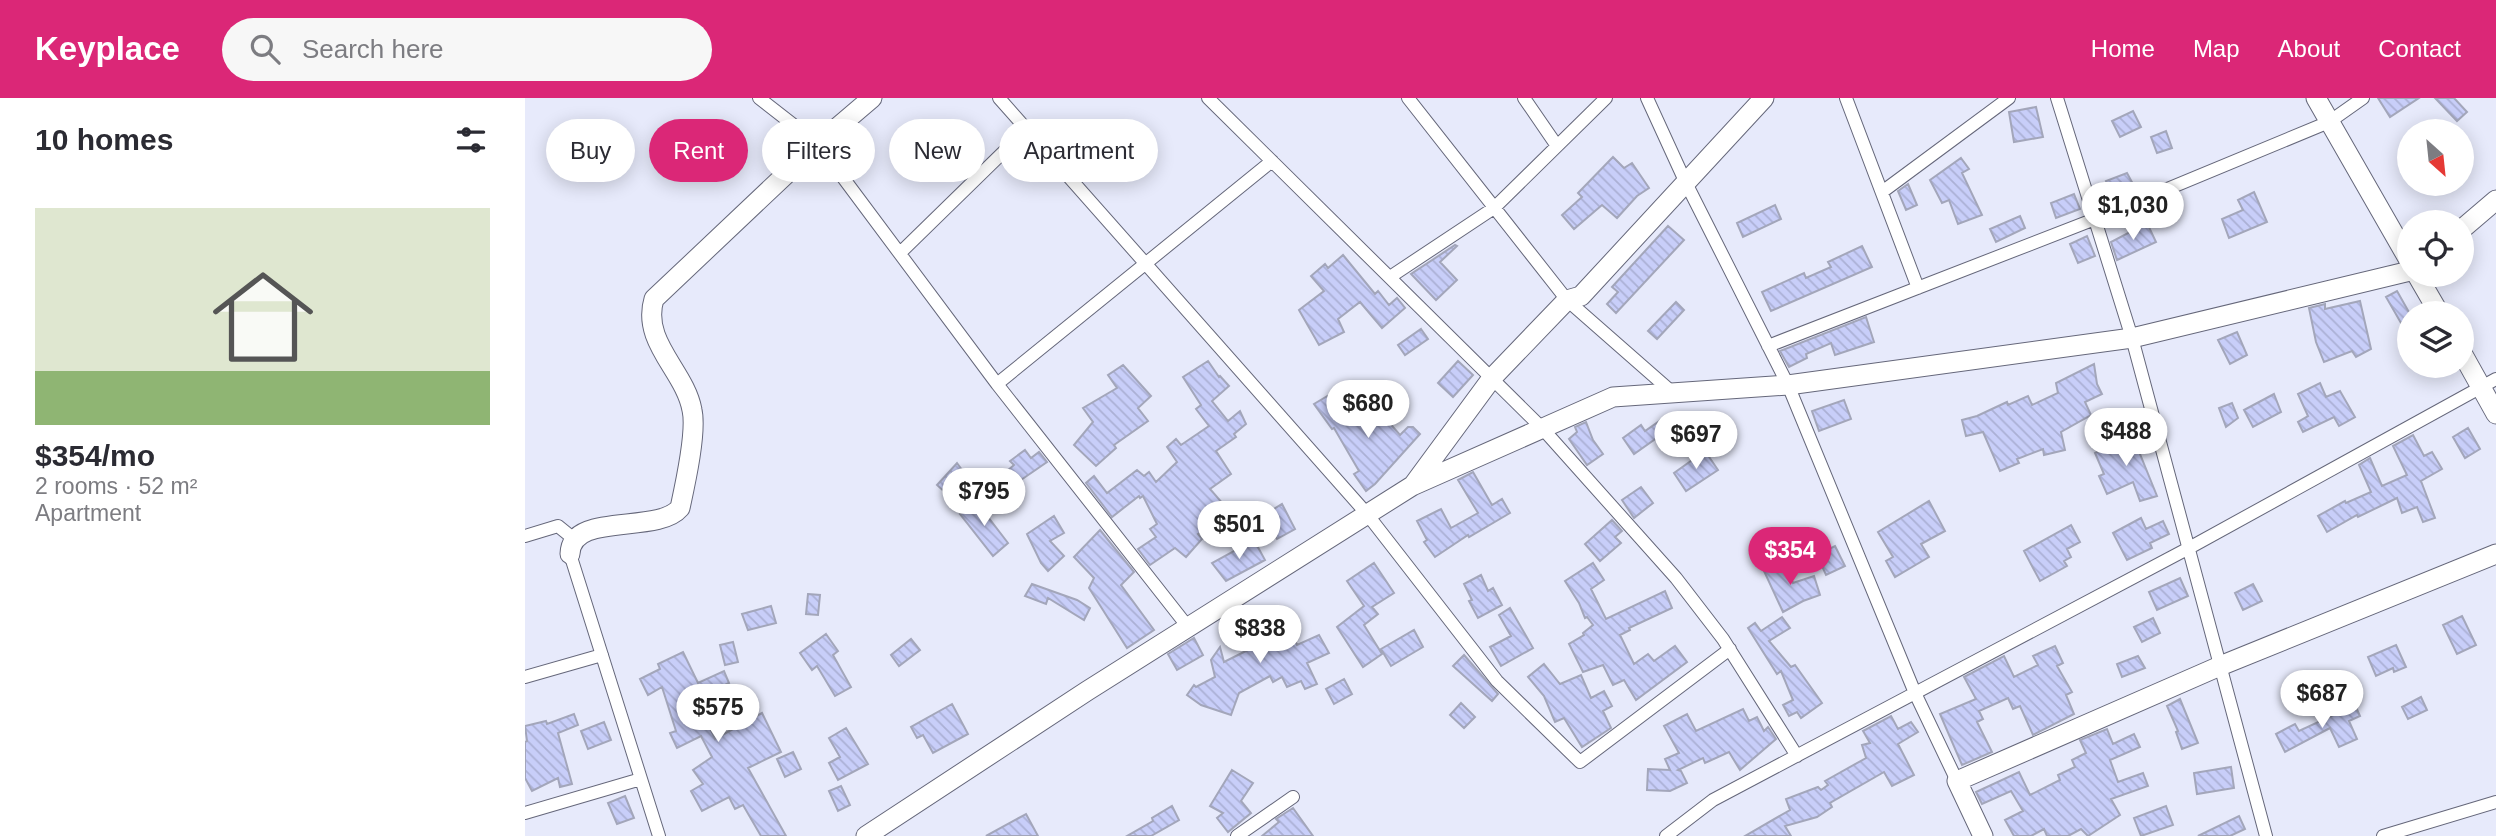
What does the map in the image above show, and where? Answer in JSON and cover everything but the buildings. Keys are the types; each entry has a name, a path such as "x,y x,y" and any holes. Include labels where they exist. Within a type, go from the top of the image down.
{"street":[{"path":"759,98 786,119"},
{"path":"847,119 872,98"},
{"path":"999,98 1018,119"},
{"path":"1408,98 1567,300 1673,393"},
{"path":"1524,98 1557,146"},
{"path":"1391,276 1494,208 1606,98"},
{"path":"1647,98 1685,181 1787,385 1915,693 1983,836"},
{"path":"1412,486 1492,378 1567,300 1581,296 1764,98"},
{"path":"1846,98 1918,288"},
{"path":"1882,192 2009,98"},
{"path":"2057,98 2132,338 2266,836"},
{"path":"2316,98 2397,240"},
{"path":"1768,346 2095,219 2329,122 2363,98"},
{"path":"1213,99 1272,161 1542,428 1677,578 1730,649 1797,756"},
{"path":"900,253 999,156"},
{"path":"996,384 1272,161"},
{"path":"572,546 588,530 669,517 680,508 693,411 687,393 655,336 651,319 654,299 778,182"},
{"path":"847,182 996,384 1188,627"},
{"path":"1074,182 1367,514 1497,681 1580,762 1730,649"},
{"path":"2474,219 2496,200"},
{"path":"866,836 1188,627 1412,486 1613,397 1787,385 2132,338 2397,274"},
{"path":"2474,366 2489,383 2496,414"},
{"path":"1666,836 1713,800 2189,548 2489,383"},
{"path":"525,536 558,526 572,546 602,655 659,836"},
{"path":"1957,781 2220,666 2496,554"},
{"path":"525,677 602,655"},
{"path":"525,813 641,779"},
{"path":"1237,836 1293,797"},
{"path":"2383,836 2496,802"}]}
